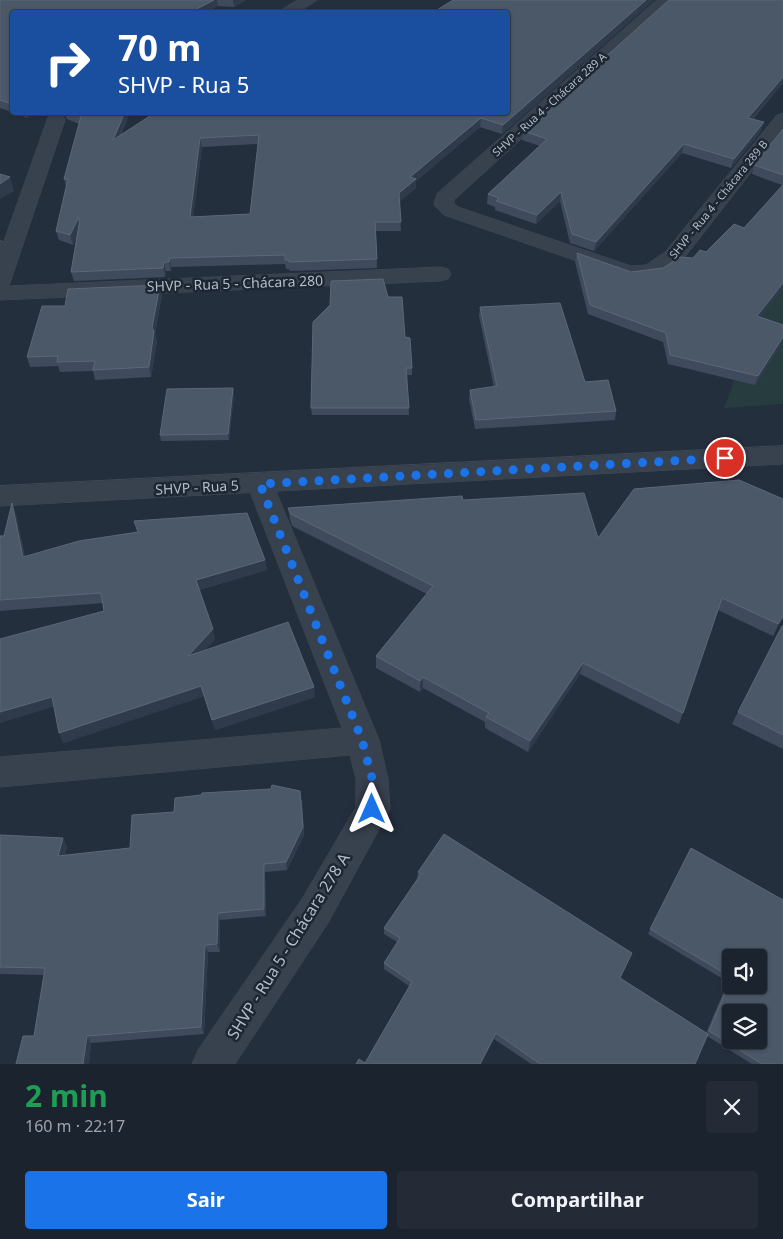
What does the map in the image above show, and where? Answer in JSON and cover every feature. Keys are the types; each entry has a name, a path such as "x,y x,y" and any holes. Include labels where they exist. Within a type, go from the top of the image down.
{"street":[{"path":"292,10 309,0"},
{"name":"SHVP - Rua 4 - Chácara 289 A","path":"648,273 629,272 450,210 444,205 444,198 666,0"},
{"name":"SHVP - Rua 4 - Chácara 289 B","path":"648,273 673,257 783,119"},
{"path":"0,284 6,247 56,120"},
{"name":"SHVP - Rua 5 - Chácara 280","path":"0,293 440,274"},
{"name":"SHVP - Rua 5","path":"0,496 260,484 783,455"},
{"name":"SHVP - Rua 5 - Chácara 278 A","path":"212,1064 315,910 372,809 372,778 362,740 260,484"},
{"path":"0,772 362,740"}],"green space":[{"path":"783,277 783,404 724,408 758,316"}],"building":[{"path":"0,0 214,0 195,10 10,10 10,103 0,100"},
{"path":"453,0 646,0 503,125 481,118 410,177 416,179 399,193 401,222 375,222 377,259 289,262 289,260 285,260 285,255 170,258 169,262 164,262 163,268 71,272 80,219 78,219 70,235 56,231 68,179 64,179 81,116 78,115 124,115 113,140 151,115 510,115 510,10 437,10","holes":["259,135 250,214 190,217 200,138"]},
{"path":"669,0 783,0 783,77 748,118 764,122 734,159 684,144 596,242 572,234 561,192 537,215 496,201 499,198 488,194 547,139 523,131"},
{"path":"783,129 783,175 754,165"},
{"path":"0,174 10,177 0,184"},
{"path":"783,185 783,283 757,316 783,325 783,337 758,376 670,355 666,333 590,305 577,253 631,272 663,268 680,257 693,258 700,250 706,252 734,224 744,228"},
{"path":"383,279 388,297 402,297 405,337 410,338 412,368 406,368 409,408 311,408 313,322 330,305 331,281"},
{"path":"160,285 152,328 154,331 149,367 93,370 95,361 57,362 58,356 27,357 42,306 65,306 68,289"},
{"path":"560,303 585,382 608,380 616,411 476,420 470,390 497,386 480,307"},
{"path":"233,388 228,434 160,435 167,389"},
{"path":"739,480 783,499 783,616 778,624 722,598 683,713 583,663 530,741 486,717 489,713 423,677 420,681 376,656 433,586 291,514 288,508 462,496 463,500 584,493 598,538 634,489"},
{"path":"12,503 23,557 79,541 138,532 134,521 247,513 265,560 196,580 213,629 188,656 288,622 314,687 212,720 201,686 59,733 52,697 0,712 0,639 104,611 101,593 0,600 0,536 4,536"},
{"path":"783,626 783,735 738,712"},
{"path":"272,785 300,791 303,827 286,862 264,864 264,909 218,913 217,944 205,945 201,1027 87,1036 83,1064 16,1064 23,1036 34,1036 45,968 0,967 0,835 63,838 58,856 130,848 132,815 174,812 175,798 201,795 202,793 271,789"},
{"path":"444,834 632,953 620,978 708,1034 695,1064 540,1064 496,1033 480,1064 356,1064 359,1059 365,1063 412,982 384,963 400,938 384,928 421,874 418,872"},
{"path":"691,848 783,900 783,1064 762,1064 738,1049 767,1049 767,1004 722,1004 722,1039 709,1031 724,994 767,994 767,949 722,949 722,972 650,929"}],"route":[{"path":"372,809 372,778 362,740 260,484 725,458"}]}
